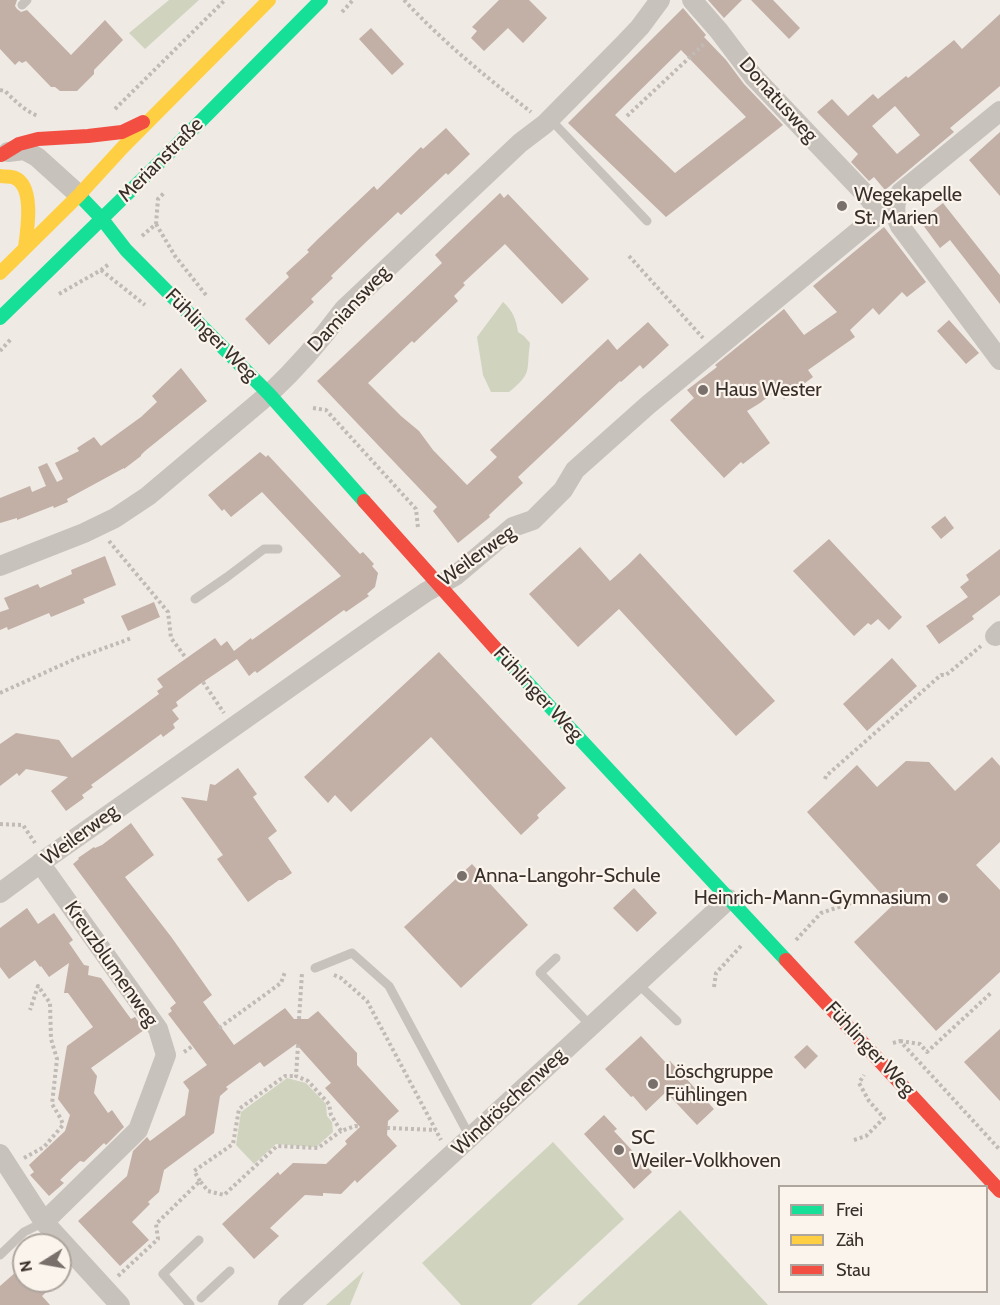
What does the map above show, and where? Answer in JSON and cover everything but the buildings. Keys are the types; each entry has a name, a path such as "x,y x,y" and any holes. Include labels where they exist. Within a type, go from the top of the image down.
{"street":[{"name":"Merianstraße","path":"0,273 269,0"},
{"name":"Merianstraße","path":"0,318 321,0"},
{"name":"Damiansweg","path":"0,566 84,533 115,518 148,496 269,394 322,338 344,309 520,143 548,121 640,27 660,0"},
{"name":"Donatusweg","path":"692,0 753,76 868,197"},
{"path":"1000,111 901,192 897,198 895,211 900,226 1000,360"},
{"path":"0,155 19,144 38,139 122,132 152,118"},
{"path":"0,155 24,150 37,157 79,195"},
{"path":"0,177 15,178 24,187 28,216 26,248"},
{"name":"Fühlinger Weg","path":"79,195 102,219 126,250 269,394 439,586 1000,1191"},
{"name":"Weilerweg","path":"0,894 43,861 426,591 455,576 513,527 534,520 563,490 575,470 648,405 872,220 877,209 868,197"},
{"name":"Kreuzblumenweg","path":"43,861 158,1029 166,1055 138,1130 44,1222"},
{"name":"Windröschenweg","path":"288,1305 729,899"},
{"path":"4,1162 44,1222 120,1305"}],"lane":[{"path":"548,121 647,221"},
{"path":"195,599 264,549 278,549"},
{"path":"315,968 352,953 389,986 470,1137"},
{"path":"556,958 540,972 591,1026"},
{"path":"638,984 677,1021"},
{"name":"Kreuzblumenweg","path":"0,1255 24,1232 44,1222"},
{"path":"199,1240 163,1274 198,1303 230,1272"}],"path":[{"path":"107,117 225,0"},
{"path":"340,14 353,0"},
{"path":"404,0 429,27 479,71 548,121"},
{"path":"627,116 719,31"},
{"path":"0,90 5,91 32,114 43,118"},
{"path":"166,190 158,199 156,224 175,256 207,297"},
{"path":"53,298 101,270 156,224"},
{"path":"629,256 714,349"},
{"path":"0,351 15,336"},
{"path":"97,527 168,612 171,638 186,658"},
{"path":"825,779 941,675 946,675 997,633"},
{"path":"0,693 77,658 132,638"},
{"path":"203,682 232,727"},
{"path":"0,824 23,825 43,861"},
{"path":"783,956 821,913 875,895"},
{"path":"714,987 716,973 746,940"},
{"path":"315,968 341,978 367,1001 450,1156"},
{"path":"299,1020 303,969"},
{"path":"219,1028 281,983 285,972"},
{"path":"4,1162 27,1156 44,1147 63,1125 52,1104 57,1059 51,1039 50,1003 38,986 30,1010"},
{"path":"890,1043 900,1041 920,1044 927,1052 992,992"},
{"path":"900,1041 1000,1150"},
{"path":"296,1076 298,1045"},
{"path":"854,1140 866,1136 884,1118 869,1101 859,1083 878,1058"},
{"path":"341,1131 331,1115 329,1104 308,1081 296,1076 285,1076 239,1109 233,1144 194,1171 208,1191 224,1194 277,1146 318,1148 341,1131 355,1126 361,1127"},
{"path":"387,1128 436,1130"},
{"path":"105,1288 158,1239 156,1224 200,1181"}],"green space":[{"path":"169,0 199,0 145,49 129,33"},
{"path":"503,302 514,316 518,332 530,343 528,366 525,376 509,392 491,392 483,375 477,337"},
{"path":"287,1078 306,1083 326,1104 327,1116 332,1122 333,1132 316,1147 276,1144 254,1164 236,1145 241,1112"},
{"path":"553,1142 624,1219 531,1305 461,1305 422,1263"},
{"path":"680,1210 768,1305 577,1305"},
{"path":"364,1271 350,1305 326,1305"}],"traffic: fast":[{"path":"0,318 321,0"},
{"path":"79,195 102,219 126,250 269,394 364,501"},
{"path":"497,650 786,960"}],"traffic: slow":[{"path":"0,273 269,0"},
{"path":"0,176 15,178 25,190 28,210 25,248"}],"traffic: jam":[{"path":"1,155 19,144 38,139 122,132 143,122"},
{"path":"364,501 497,650"},
{"path":"786,960 1000,1191"}],"place":[{"name":"Wegekapelle St. Marien","path":"842,206"},
{"name":"Haus Wester","path":"703,390"},
{"name":"Anna-Langohr-Schule","path":"462,876"},
{"name":"Heinrich-Mann-Gymnasium","path":"943,898"},
{"name":"Löschgruppe Fühlingen","path":"653,1084"},
{"name":"SC Weiler-Volkhoven","path":"619,1150"}]}
